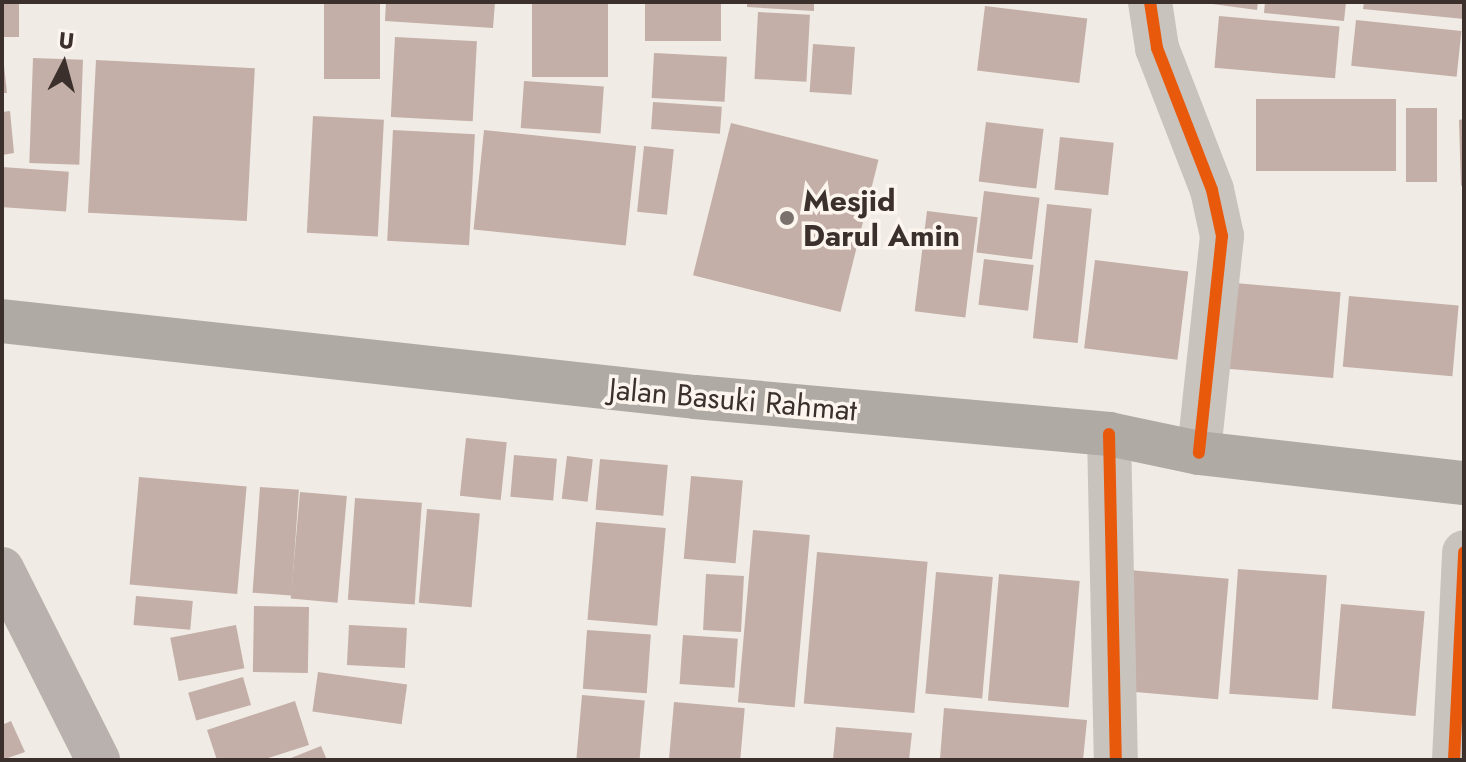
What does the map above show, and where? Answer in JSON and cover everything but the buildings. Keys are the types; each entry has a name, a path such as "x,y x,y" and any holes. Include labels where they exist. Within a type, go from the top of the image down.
{"highway":[{"name":"Jalan Basuki Rahmat","path":"2,321 695,397 1109,434 1199,453 1464,483"}],"main road":[{"path":"2,569 98,760"}],"street":[{"path":"1150,2 1157,48 1212,190 1222,236 1199,453"},
{"path":"1109,434 1116,760"},
{"path":"1454,760 1464,552"}],"cycle path":[{"path":"1150,2 1157,48 1212,190 1222,236 1199,453"},
{"path":"1109,434 1116,760"},
{"path":"1454,760 1464,552"}],"place":[{"name":"Mesjid Darul Amin","path":"787,218"}]}
